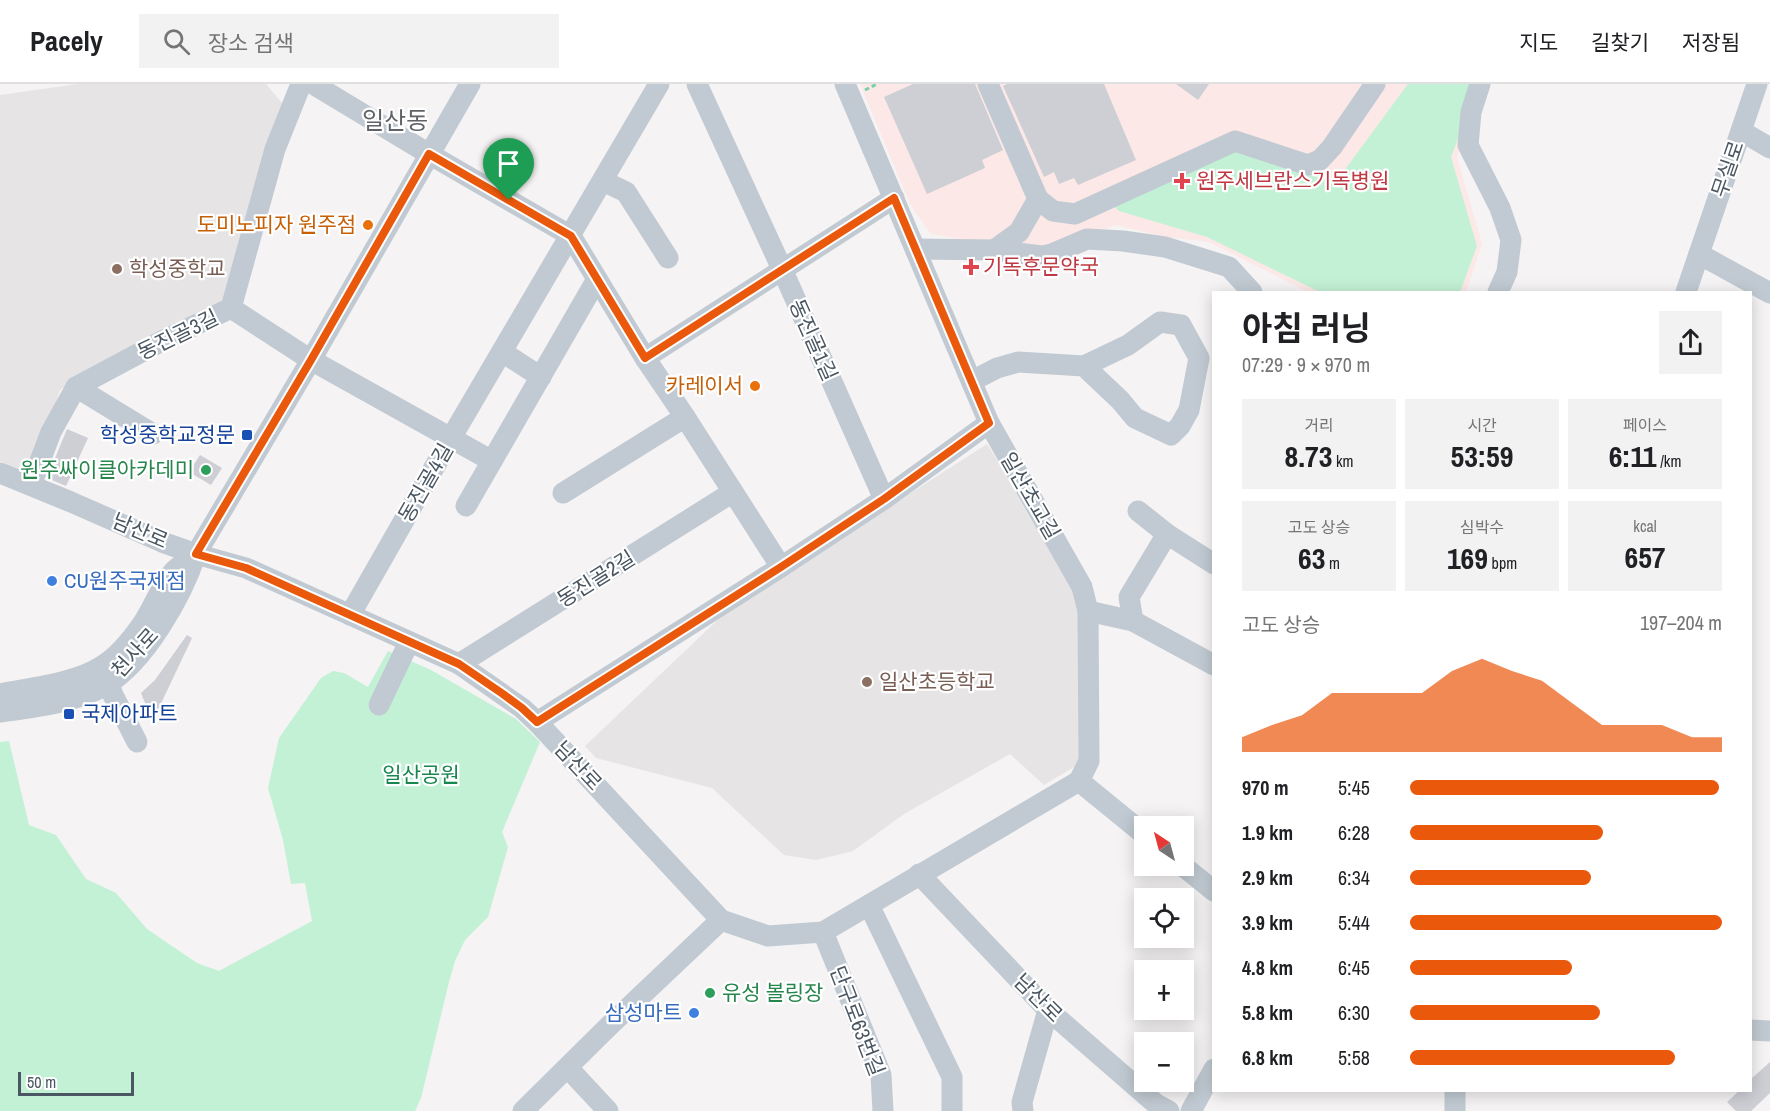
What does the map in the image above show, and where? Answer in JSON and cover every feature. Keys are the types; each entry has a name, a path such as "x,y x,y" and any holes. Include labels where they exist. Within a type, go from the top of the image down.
{"street":[{"name":"동진골3길","path":"76,387 162,341 231,308 274,149 301,84"},
{"path":"313,84 571,236 645,358 781,567"},
{"name":"천사로","path":"0,712 46,706 87,694 104,676 144,621 174,570 196,554 470,84"},
{"name":"동진골4길","path":"350,615 659,84"},
{"name":"동진골1길","path":"697,84 884,499"},
{"name":"일산초교길","path":"845,84 989,423 1082,587 1088,611 1089,761 1079,781"},
{"path":"988,84 1038,199 1053,211 1075,214 1235,141 1308,165 1320,160 1332,147 1375,84"},
{"path":"1480,84 1471,112 1468,145 1500,208 1510,240 1507,272 1498,291"},
{"name":"무실로","path":"1686,291 1757,84"},
{"path":"1742,131 1770,148"},
{"path":"603,181 626,192 668,258"},
{"path":"645,358 894,198"},
{"path":"993,250 1019,232 1038,199"},
{"path":"916,249 993,250 1042,256 1087,239 1123,241 1164,247 1229,267 1251,291"},
{"path":"1699,254 1770,294"},
{"path":"466,506 597,279"},
{"path":"231,308 311,360 492,461"},
{"path":"972,381 997,368 1018,362 1084,366 1128,345 1160,322 1181,325 1199,358 1189,410 1180,426 1171,435 1135,418 1120,400 1084,366"},
{"path":"502,352 541,377"},
{"path":"31,485 51,432 76,387 153,434"},
{"path":"563,493 685,417"},
{"path":"537,722 884,499 989,423"},
{"name":"남산로","path":"0,473 196,554 246,568 459,664 522,708 537,722 722,920 768,936 823,932 1079,781"},
{"name":"동진골2길","path":"459,664 734,492"},
{"path":"1137,512 1212,563"},
{"path":"1132,621 1129,597 1167,534"},
{"path":"1088,611 1132,621 1212,664"},
{"path":"379,705 409,642"},
{"name":"천사로","path":"0,694 83,676 104,676"},
{"path":"104,676 137,742"},
{"path":"1079,781 1134,826"},
{"name":"남산로","path":"919,874 1048,1010 1156,1104 1168,1111"},
{"path":"1194,875 1212,889"},
{"path":"869,905 952,1077 952,1111"},
{"path":"523,1111 722,920"},
{"name":"단구로63번길","path":"823,932 880,1075 883,1111"},
{"path":"1023,1111 1022,1102 1048,1010"},
{"path":"1752,1030 1770,1031"},
{"path":"568,1068 608,1111"},
{"path":"1191,1111 1212,1073"},
{"path":"1455,1092 1455,1111"}],"shaded area":[{"name":"학성중학교","path":"78,84 266,84 288,110 224,301 87,371 60,390 44,439 25,474 0,461 0,95"},
{"name":"원주세브란스기독병원","path":"860,84 1476,84 1457,157 1482,244 1466,291 1306,291 1209,242 1167,237 1115,225 1034,252 931,234 910,204"},
{"name":"일산초등학교","path":"987,444 1077,587 1080,618 1079,764 1044,785 1010,754 904,814 853,851 816,860 784,855 712,788 596,758 585,746 727,611"}],"green space":[{"path":"1408,84 1479,84 1451,157 1477,246 1460,291 1318,291 1207,237 1119,211 1114,206 1233,149 1335,183"},
{"name":"일산공원","path":"388,651 431,670 516,719 540,742 502,832 508,847 488,917 465,940 455,961 421,1098 415,1111 0,1111 0,742 9,741 29,825 56,835 86,879 116,893 147,929 197,963 219,971 312,921 305,883 291,884 283,840 268,788 279,738 321,678 333,671 344,673 368,687"}],"building":[{"path":"913,84 975,84 1003,150 982,160 985,168 927,194 884,97"},
{"path":"1007,84 1104,84 1136,160 1078,185 1074,178 1059,184 1054,172 1044,177 1003,86"},
{"path":"1176,84 1209,84 1198,100"},
{"path":"67,429 88,438 66,486 47,478"},
{"name":"원주싸이클아카데미","path":"200,455 222,468 211,485 189,472"},
{"path":"187,635 192,638 156,714 147,708 141,693 155,680"},
{"path":"1770,1062 1770,1093 1751,1111 1736,1111 1727,1102 1738,1092 1752,1092 1752,1078"}],"place":[{"name":"원주세브란스기독병원","path":"1182,181"},
{"name":"도미노피자 원주점","path":"368,225"},
{"name":"기독후문약국","path":"971,267"},
{"name":"학성중학교","path":"117,269"},
{"name":"카레이서","path":"755,386"},
{"name":"학성중학교정문","path":"247,435"},
{"name":"원주싸이클아카데미","path":"206,470"},
{"name":"CU원주국제점","path":"52,581"},
{"name":"일산초등학교","path":"867,682"},
{"name":"국제아파트","path":"69,714"},
{"name":"유성 볼링장","path":"710,993"},
{"name":"삼성마트","path":"694,1013"}],"district":[{"name":"일산동","path":"395,121"}],"route":[{"path":"429,154 509,200 571,236 645,358 894,198 989,423 884,499 537,722 522,708 459,664 246,568 196,554 429,154"}]}
